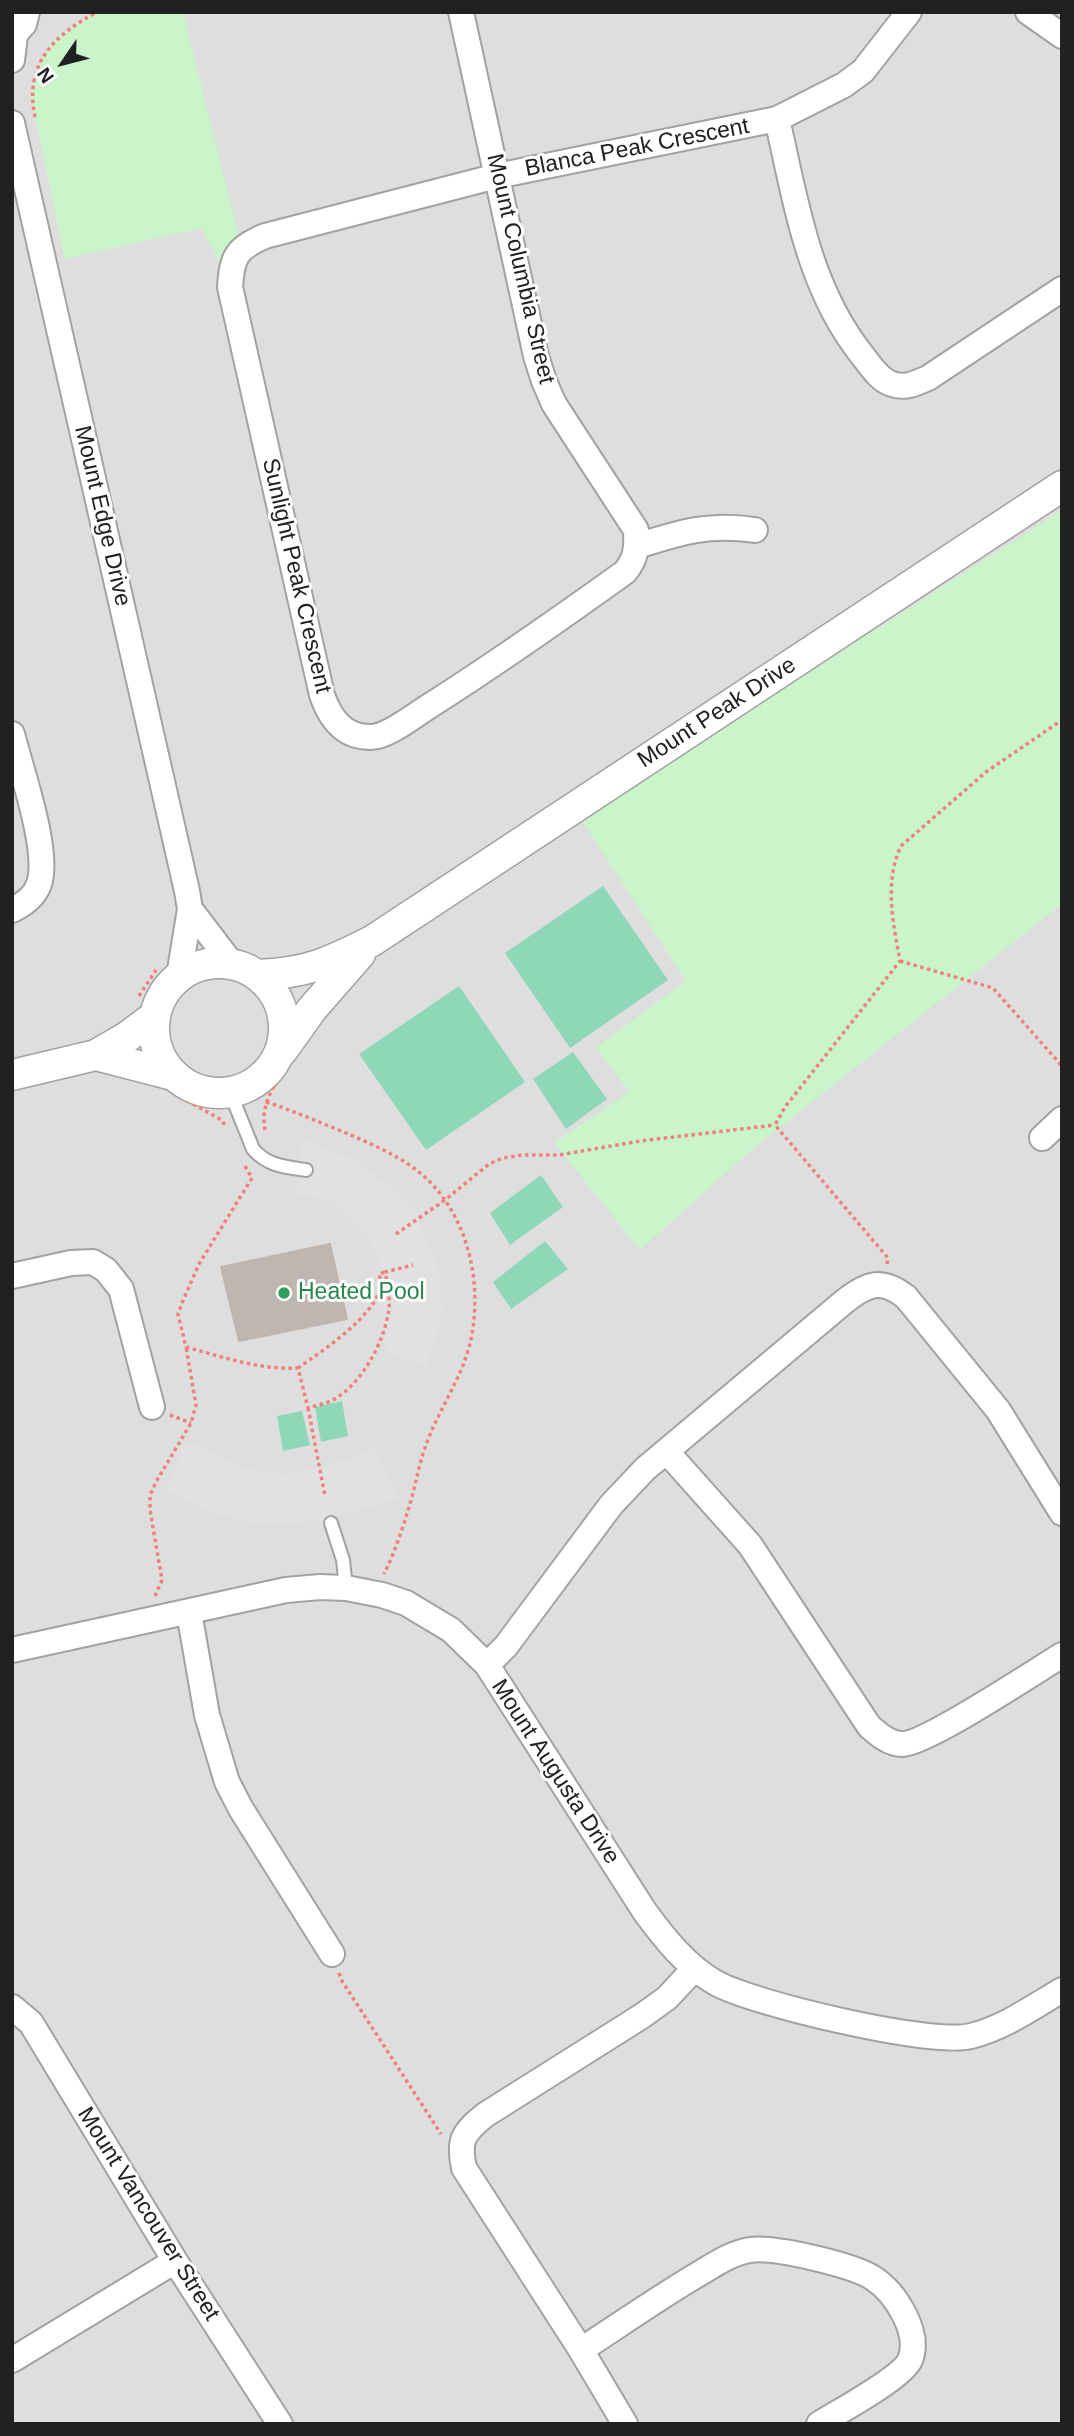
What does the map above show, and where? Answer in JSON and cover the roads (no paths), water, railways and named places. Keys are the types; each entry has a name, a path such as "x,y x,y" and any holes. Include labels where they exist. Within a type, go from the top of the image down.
{"street":[{"name":"Mount Columbia Street","path":"461,12 544,381 554,404 636,530 637,545"},
{"name":"Blanca Peak Crescent","path":"497,176 777,119 844,85 863,71 908,12"},
{"path":"1028,12 1062,36"},
{"name":"Blanca Peak Crescent","path":"777,119 808,255 819,284 849,339 875,372 890,384 907,387 928,378 1062,289"},
{"name":"Mount Edge Drive","path":"12,123 190,909 244,969"},
{"name":"Sunlight Peak Crescent","path":"497,176 265,236 245,244 235,257 230,287 322,695 328,710 338,726 356,735 373,738 394,728 495,664 625,572 634,561 637,545"},
{"name":"Mount Peak Drive","path":"168,973 204,964 244,969 303,971 327,964 372,941 1062,486"},
{"path":"637,545 688,530 729,526 755,530"},
{"path":"12,734 43,866 38,887 29,899 12,910"},
{"name":"Mount Edge Drive","path":"168,973 190,909"},
{"name":"Mount Peak Drive","path":"230,1092 258,1080 312,1009 372,941"},
{"path":"244,969 270,988 282,1013 283,1040 277,1058"},
{"path":"12,1075 96,1055 121,1041 146,1007 161,998 168,973"},
{"path":"146,1007 157,1047 173,1074"},
{"path":"96,1055 173,1074 200,1090 230,1092"},
{"path":"1042,1138 1062,1119"},
{"path":"12,1276 71,1263 93,1262 106,1270 121,1289 152,1407"},
{"path":"487,1665 506,1646 611,1505 645,1469 845,1301 858,1291 871,1286 884,1284 906,1297 998,1410 1062,1513"},
{"path":"667,1452 750,1545 869,1726 878,1735 902,1744 915,1741 1062,1656"},
{"name":"Mount Augusta Drive","path":"12,1650 286,1590 346,1588 382,1595 406,1603 452,1630 487,1665 645,1912 665,1939 694,1969 718,1984 827,2017 924,2036 949,2038 969,2036 991,2029 1062,1990"},
{"path":"189,1612 207,1715 228,1782 241,1809 332,1954"},
{"path":"625,2424 581,2350 464,2168 460,2151 462,2140 470,2127 485,2115 642,2017 667,1998 694,1969"},
{"name":"Mount Vancouver Street","path":"12,2007 31,2023 175,2261 280,2424"},
{"path":"581,2350 685,2282 728,2257 748,2250 773,2250 856,2270 874,2278 888,2292 908,2322 913,2336 909,2361 897,2375 819,2424"},
{"path":"12,2360 175,2261"}],"lane":[{"path":"230,1092 253,1149 260,1157 268,1162 306,1170"},
{"path":"331,1523 344,1560 346,1588"}],"place":[{"name":"Heated Pool","path":"284,1293"}]}
